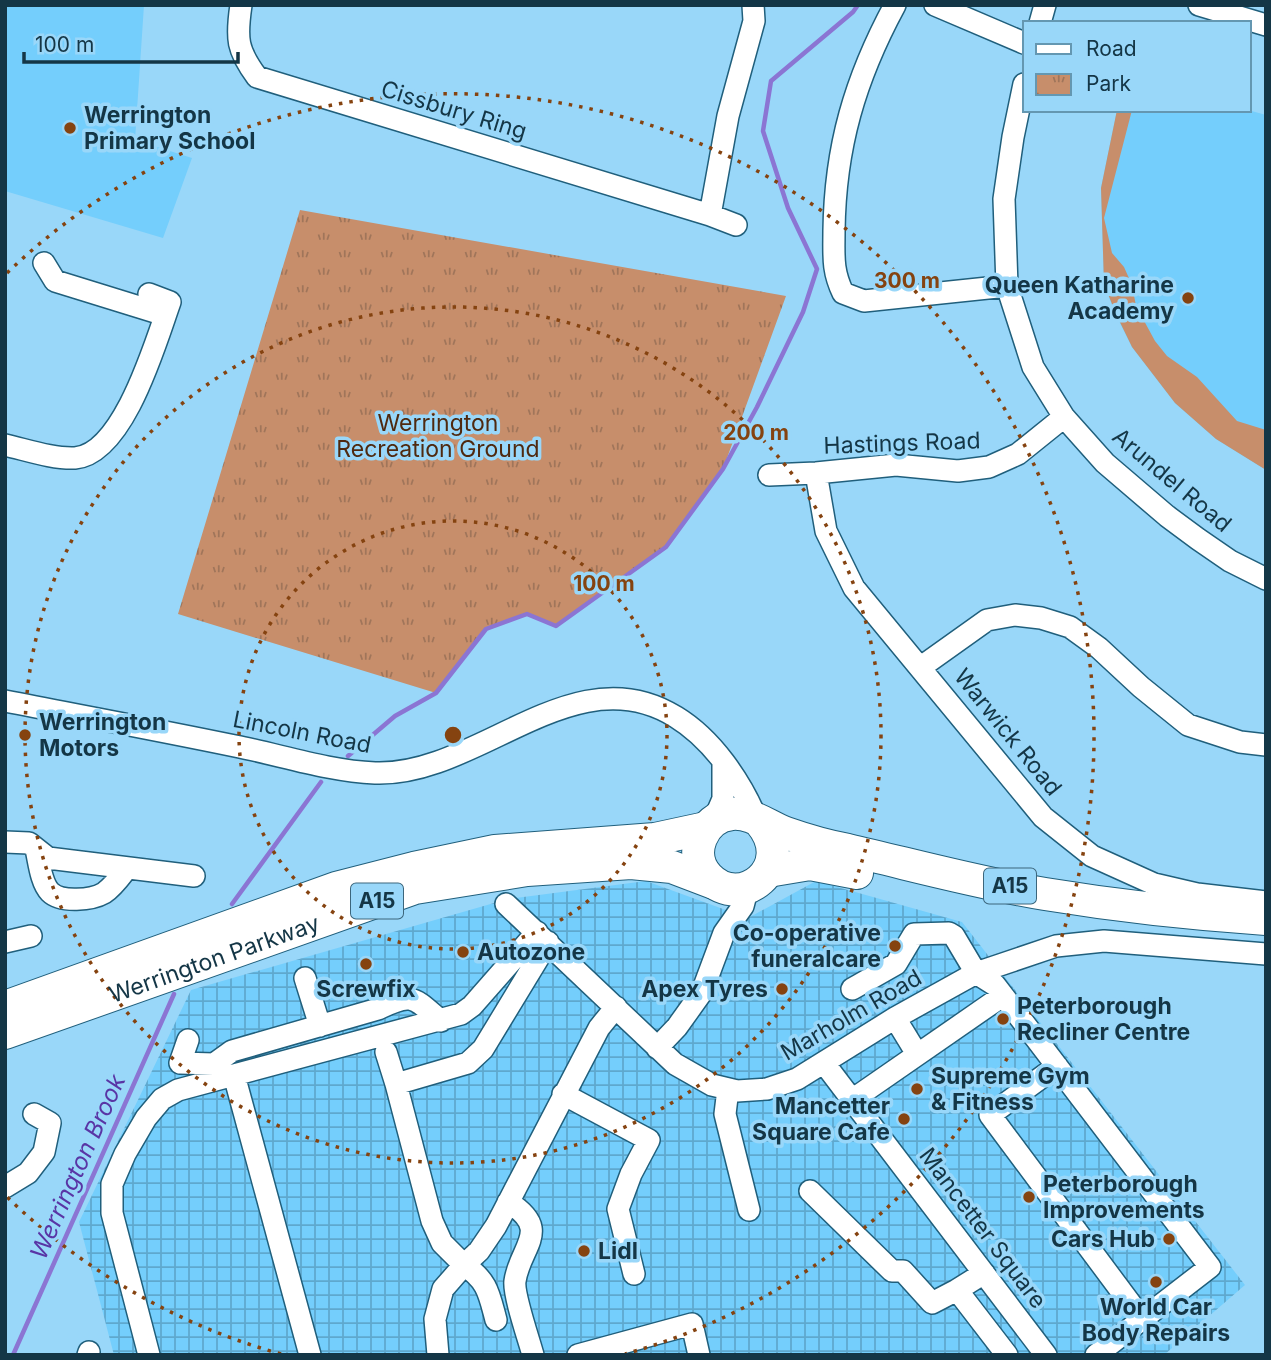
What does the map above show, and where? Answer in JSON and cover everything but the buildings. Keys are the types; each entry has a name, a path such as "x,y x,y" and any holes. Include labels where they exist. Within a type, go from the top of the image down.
{"highway":[{"name":"A15","path":"710,824 724,815 735,813 787,834 832,847 1042,893 1146,909 1266,919"},
{"path":"710,824 701,837 698,858 702,868 737,882 772,863 773,844 769,833 759,821"},
{"name":"Werrington Parkway","path":"5,1007 336,888 495,851 566,856 601,854 710,824"},
{"name":"Werrington Parkway","path":"601,854 737,882"},
{"name":"Werrington Parkway","path":"5,1033 415,888 527,870 566,856"},
{"name":"A15","path":"737,882 793,866 826,866 962,897 1253,945"}],"street":[{"name":"Cissbury Ring","path":"241,5 238,24 241,55 257,77 736,225"},
{"path":"710,215 728,116 754,21 753,5"},
{"path":"895,5 872,47 845,128 834,203 834,276 843,293 864,301 1007,286"},
{"path":"935,5 1023,43"},
{"path":"1209,7 1266,25"},
{"name":"Arundel Road","path":"1023,89 1004,199 1007,286 1033,367 1064,418 1105,463 1167,516 1230,561 1266,579"},
{"path":"44,263 55,281 165,315"},
{"path":"5,445 76,458 95,449 116,429 137,394 170,302 149,294"},
{"name":"Hastings Road","path":"769,475 896,465 958,471 989,467 1018,454 1064,418"},
{"name":"Warwick Road","path":"816,473 826,531 854,588 1043,817 1092,856 1154,884 1209,896 1266,902"},
{"path":"921,667 987,620 1015,615 1041,618 1070,627 1099,648 1188,725 1240,742 1266,745"},
{"name":"Lincoln Road","path":"5,701 331,767 379,773 430,765 565,707 592,700 632,701 668,712 708,741 745,792 759,821"},
{"path":"710,824 723,799 723,764"},
{"path":"5,842 29,844 48,858 194,876"},
{"path":"36,849 45,885 58,897 70,899 102,895 127,868"},
{"path":"657,1048 702,992 724,933 743,906 737,882"},
{"path":"724,933 723,906 737,882"},
{"name":"Marholm Road","path":"506,904 657,1048 687,1071 712,1085 737,1091 767,1089 797,1079 895,1018 976,973 1056,946 1104,941 1253,945 1266,954"},
{"path":"852,989 896,964 911,936 922,932 949,933 954,936 976,973 1057,1066 1210,1267 1096,1355"},
{"path":"5,942 31,936"},
{"path":"149,1355 112,1213 112,1184 139,1130 162,1099 178,1090 461,1014 542,937"},
{"path":"396,1084 468,1063 484,1049 542,937"},
{"path":"305,978 320,1026"},
{"path":"852,1100 917,1054 995,993"},
{"path":"188,1040 180,1063 214,1064 232,1051 378,1009 401,998 413,999 441,1020"},
{"path":"438,1355 435,1319 443,1289 478,1251 496,1226 599,1028 616,1007"},
{"path":"895,1018 917,1054"},
{"path":"386,1052 432,1220 442,1243 485,1284 496,1320"},
{"name":"Mancetter Square","path":"824,1063 1046,1355"},
{"path":"1057,1066 990,1115 1142,1319"},
{"path":"234,1075 310,1355"},
{"path":"728,1089 725,1114 749,1210"},
{"path":"563,1094 649,1140 631,1174 618,1209 634,1274"},
{"path":"5,1188 28,1173 44,1152 49,1118"},
{"path":"810,1191 892,1271 902,1271 932,1303 984,1273"},
{"path":"508,1202 522,1211 532,1228 531,1242 514,1283 533,1355"},
{"path":"957,1290 1007,1355"},
{"path":"578,1355 692,1324 699,1355"}],"shaded area":[{"name":"Werrington Primary School","path":"5,5 144,5 135,140 192,158 163,238 5,191"},
{"name":"Queen Katharine Academy","path":"1250,111 1266,115 1266,470 1216,439 1175,403 1132,347 1104,284 1101,188 1117,112"},
{"path":"646,881 748,918 816,881 962,922 1245,1285 1164,1355 114,1355 79,1222 191,990 508,899"}],"green space":[{"path":"1117,112 1131,112 1104,218 1112,253 1124,267 1132,285 1136,306 1155,341 1167,356 1197,377 1237,421 1266,430 1266,470 1216,439 1175,403 1132,347 1104,284 1101,188"},
{"name":"Werrington Recreation Ground","path":"300,210 786,296 723,469 666,547 556,626 527,614 486,629 436,693 178,614"}],"waterway":[{"name":"Werrington Brook","path":"348,756 395,716 436,693 486,629 527,614 556,626 666,547 723,469 757,407 803,312 817,269 788,208 763,131 771,81 858,5"},
{"name":"Werrington Brook","path":"232,904 321,782"},
{"name":"Werrington Brook","path":"13,1355 174,994"}],"place":[{"name":"Werrington Primary School","path":"70,128"},
{"name":"Queen Katharine Academy","path":"1188,298"},
{"name":"Werrington Motors","path":"25,735"},
{"name":"Co-operative funeralcare","path":"895,946"},
{"name":"Autozone","path":"463,952"},
{"name":"Screwfix","path":"366,964"},
{"name":"Apex Tyres","path":"782,989"},
{"name":"Peterborough Recliner Centre","path":"1003,1019"},
{"name":"Supreme Gym & Fitness","path":"917,1089"},
{"name":"Mancetter Square Cafe","path":"904,1119"},
{"name":"Peterborough Improvements","path":"1029,1197"},
{"name":"Cars Hub","path":"1169,1239"},
{"name":"Lidl","path":"584,1251"},
{"name":"World Car Body Repairs","path":"1156,1282"}]}
